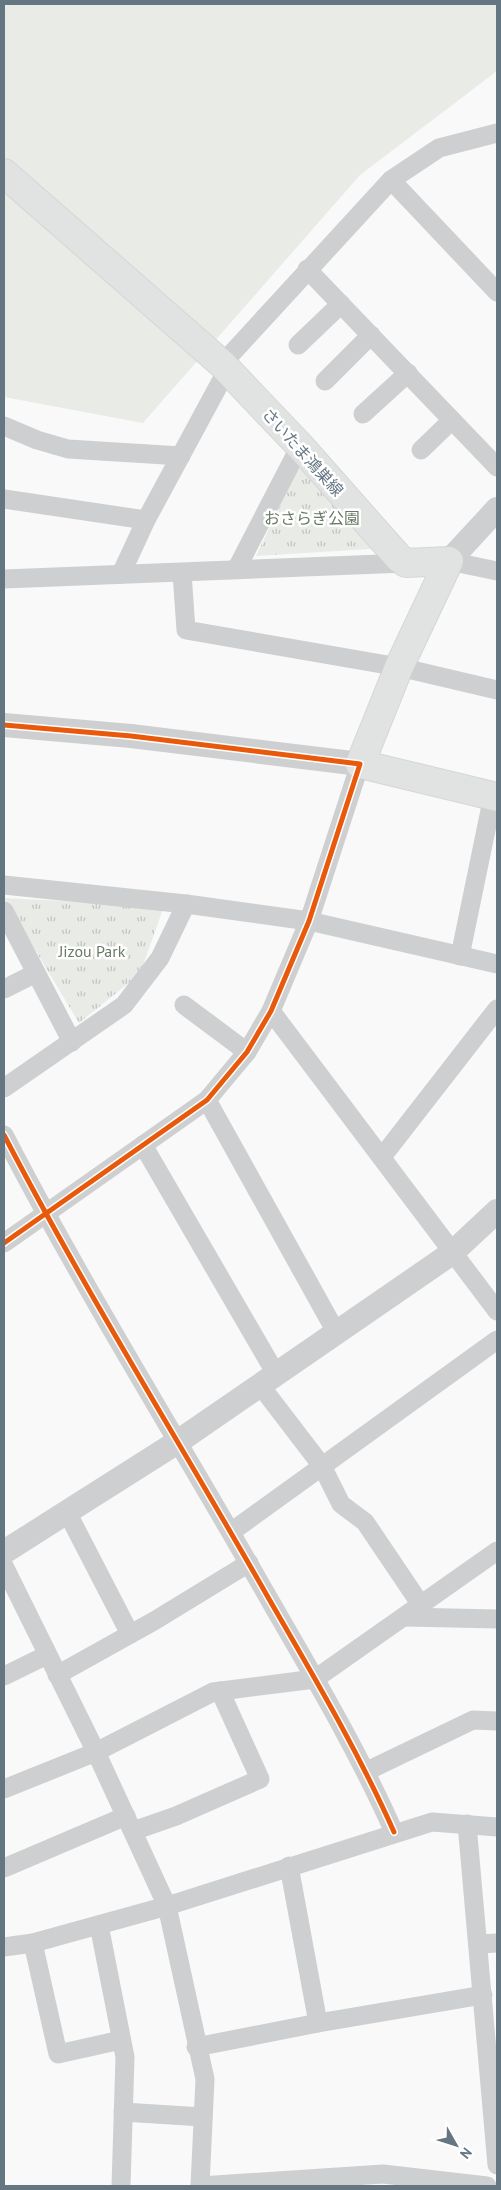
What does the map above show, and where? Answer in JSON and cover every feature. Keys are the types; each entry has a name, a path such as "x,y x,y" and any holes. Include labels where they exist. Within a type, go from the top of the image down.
{"main road":[{"name":"さいたま鴻巣線","path":"4,174 224,367 300,446 399,558 406,563"},
{"path":"406,563 449,561 399,667 360,764 495,796"}],"street":[{"path":"121,574 146,520 181,456 224,367 307,269 390,180 439,148 497,133"},
{"path":"390,180 497,292"},
{"path":"307,269 497,467"},
{"path":"298,345 341,304"},
{"path":"325,381 371,335"},
{"path":"363,414 408,373"},
{"path":"421,450 452,420"},
{"path":"4,426 37,440 68,449 181,456"},
{"path":"237,568 300,446"},
{"path":"4,499 146,520"},
{"path":"449,561 497,509"},
{"path":"449,561 497,571"},
{"path":"4,579 182,573 237,568 406,563"},
{"path":"182,573 186,630 399,667 497,690"},
{"path":"4,725 131,736 360,764 309,921 271,1011 247,1052 207,1100 4,1243"},
{"path":"460,956 495,796"},
{"path":"4,885 186,904 309,921 497,964"},
{"path":"4,1088 124,1005 160,958 186,904"},
{"path":"4,911 72,1042"},
{"path":"4,989 36,972"},
{"path":"184,1005 247,1052"},
{"path":"382,1157 497,1009"},
{"path":"271,1011 497,1311"},
{"path":"207,1100 336,1332"},
{"path":"4,1135 45,1215 179,1441 315,1679 367,1772 394,1832"},
{"path":"143,1145 268,1379 322,1466 341,1504 365,1522 421,1605"},
{"path":"4,1552 179,1441 452,1253 497,1211"},
{"path":"231,1532 497,1340"},
{"path":"67,1512 130,1634"},
{"path":"4,1789 96,1752 214,1692 315,1679 497,1551"},
{"path":"57,1675 249,1563"},
{"path":"4,1566 96,1752 167,1906 196,2047 205,2079 200,2186 384,2180 487,2186"},
{"path":"405,1617 497,1619"},
{"path":"4,1676 47,1655"},
{"path":"4,1868 129,1823 176,1816 260,1779 220,1691"},
{"path":"367,1772 474,1720 497,1721"},
{"path":"4,1947 34,1943 167,1906 394,1832 432,1822 497,1827"},
{"path":"467,1824 483,1995 493,2064 497,2165"},
{"path":"289,1866 318,2023"},
{"path":"99,1925 125,2057 121,2186"},
{"path":"34,1943 58,2054 121,2040"},
{"path":"478,1944 497,1943"},
{"path":"196,2047 318,2023 483,1995"},
{"path":"123,2112 203,2117"}],"green space":[{"path":"4,4 497,4 497,71 360,175 143,423 4,397"},
{"name":"おさらぎ公園","path":"304,456 386,548 256,556"},
{"name":"Jizou Park","path":"4,898 164,906 140,974 79,1023"}],"cycle path":[{"path":"4,725 131,736 360,764 309,921 271,1011 247,1052 207,1100 4,1243"},
{"path":"4,1135 101,1310 318,1685 365,1772 394,1832"}]}
